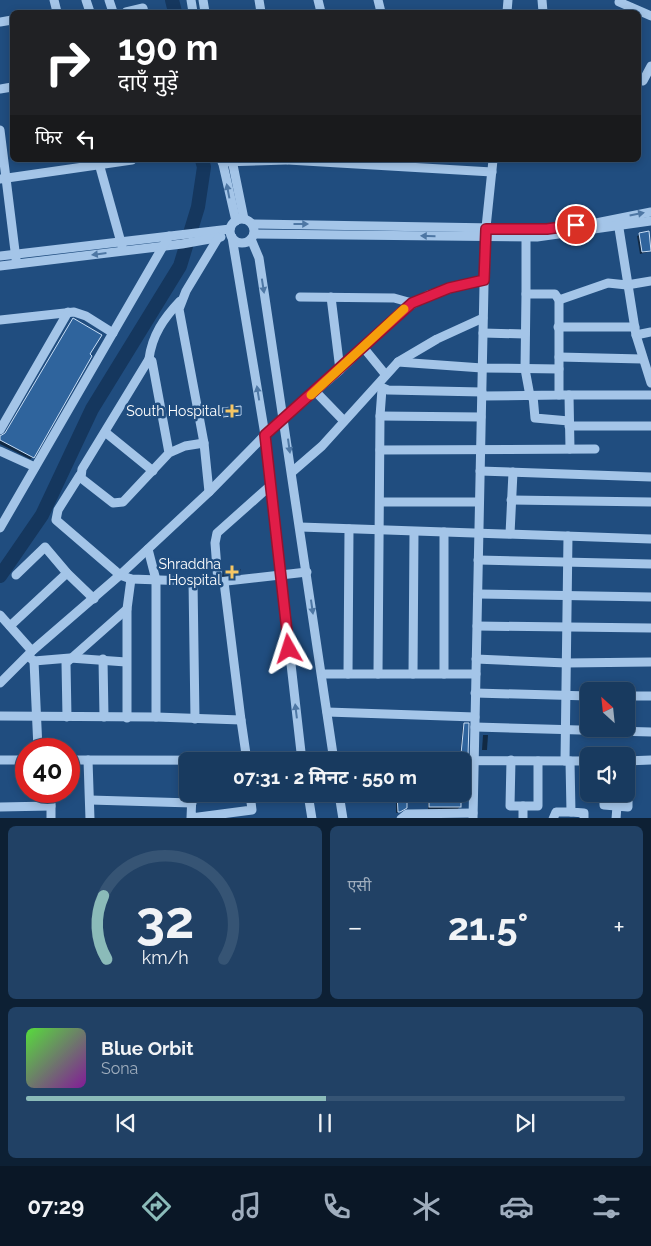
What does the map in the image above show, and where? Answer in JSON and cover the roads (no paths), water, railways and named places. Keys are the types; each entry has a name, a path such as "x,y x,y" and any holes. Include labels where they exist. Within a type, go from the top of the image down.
{"street":[{"path":"619,1 638,10"},
{"path":"644,82 651,66"},
{"path":"0,130 4,179 17,264"},
{"path":"227,162 265,435 301,752"},
{"path":"349,162 414,163 492,172"},
{"path":"401,816 407,814 473,816 484,280 486,233 493,162"},
{"path":"4,179 99,163 124,251"},
{"path":"0,266 182,244 252,224 338,224 526,237 618,222 651,212"},
{"path":"235,228 241,243 253,236 486,233 651,221"},
{"path":"618,222 635,331 642,359 651,382"},
{"path":"252,224 284,418 333,752"},
{"path":"0,256 181,234 213,236"},
{"path":"1,523 169,236"},
{"path":"213,236 181,300 155,335 149,359 58,510 56,520 120,575 132,579 221,582 307,572"},
{"path":"526,237 525,368 535,418 569,424 651,426"},
{"path":"0,682 32,656 209,492 265,435 340,370 412,303 449,288 484,280"},
{"path":"559,300 608,283 627,285 651,281"},
{"path":"526,294 554,294 559,300 558,395"},
{"path":"300,296 394,298 412,303"},
{"path":"331,297 340,370"},
{"path":"181,300 181,319 204,443 209,492"},
{"path":"0,320 68,312 86,316 113,333"},
{"path":"0,430 68,312"},
{"path":"292,472 322,446 344,421 379,387 385,374 398,362 437,339 483,318"},
{"path":"558,327 651,332"},
{"path":"484,332 525,334"},
{"path":"363,347 385,374"},
{"path":"559,357 642,359"},
{"path":"149,359 152,361 169,453"},
{"path":"398,362 482,368 559,369"},
{"path":"379,387 532,396 651,395"},
{"path":"378,674 379,387"},
{"path":"315,391 344,421"},
{"path":"569,395 570,449"},
{"path":"380,416 481,417"},
{"path":"105,432 153,471"},
{"path":"80,475 113,503 118,504 123,502 169,453 185,446 204,443"},
{"path":"380,450 595,449"},
{"path":"0,451 35,467"},
{"path":"480,472 651,477"},
{"path":"510,534 513,472"},
{"path":"246,752 214,543 217,533 271,485"},
{"path":"511,500 651,502"},
{"path":"380,502 480,502"},
{"path":"300,527 651,538"},
{"path":"348,674 349,529"},
{"path":"413,674 414,532"},
{"path":"444,532 444,674"},
{"path":"568,536 565,730 570,812"},
{"path":"16,575 44,547 66,573 94,598"},
{"path":"148,549 156,580 156,717"},
{"path":"478,560 651,564"},
{"path":"10,626 66,573"},
{"path":"127,718 127,609 132,579"},
{"path":"193,581 195,719"},
{"path":"478,594 651,597"},
{"path":"67,717 66,663 127,609"},
{"path":"0,615 32,656 38,716 38,738"},
{"path":"477,626 651,628"},
{"path":"32,656 104,659 126,662"},
{"path":"104,659 104,717"},
{"path":"476,659 566,663 651,662"},
{"path":"322,674 476,674"},
{"path":"475,693 580,696"},
{"path":"635,696 651,696"},
{"path":"327,712 475,717"},
{"path":"0,716 156,717 241,720"},
{"path":"475,727 651,732"},
{"path":"0,760 15,760"},
{"path":"80,760 179,760"},
{"path":"88,760 90,818"},
{"path":"474,760 580,761"},
{"path":"511,760 510,806 538,806 538,761"},
{"path":"635,761 651,760"},
{"path":"90,800 179,798"},
{"path":"192,802 191,818 252,814"},
{"path":"309,802 312,818"},
{"path":"340,802 343,818"},
{"path":"604,802 604,805 628,807 628,802"},
{"path":"51,803 51,818"},
{"path":"0,806 51,806"},
{"path":"523,818 524,806"},
{"path":"616,818 617,806"},
{"path":"553,818 556,812 584,813 584,818"}],"waterway":[{"path":"172,0 174,10"},
{"path":"0,576 42,515 92,409 180,266 198,207 204,167 203,162"}],"place":[{"name":"South Hospital","path":"232,411"},
{"name":"Shraddha Hospital","path":"232,572"}]}
